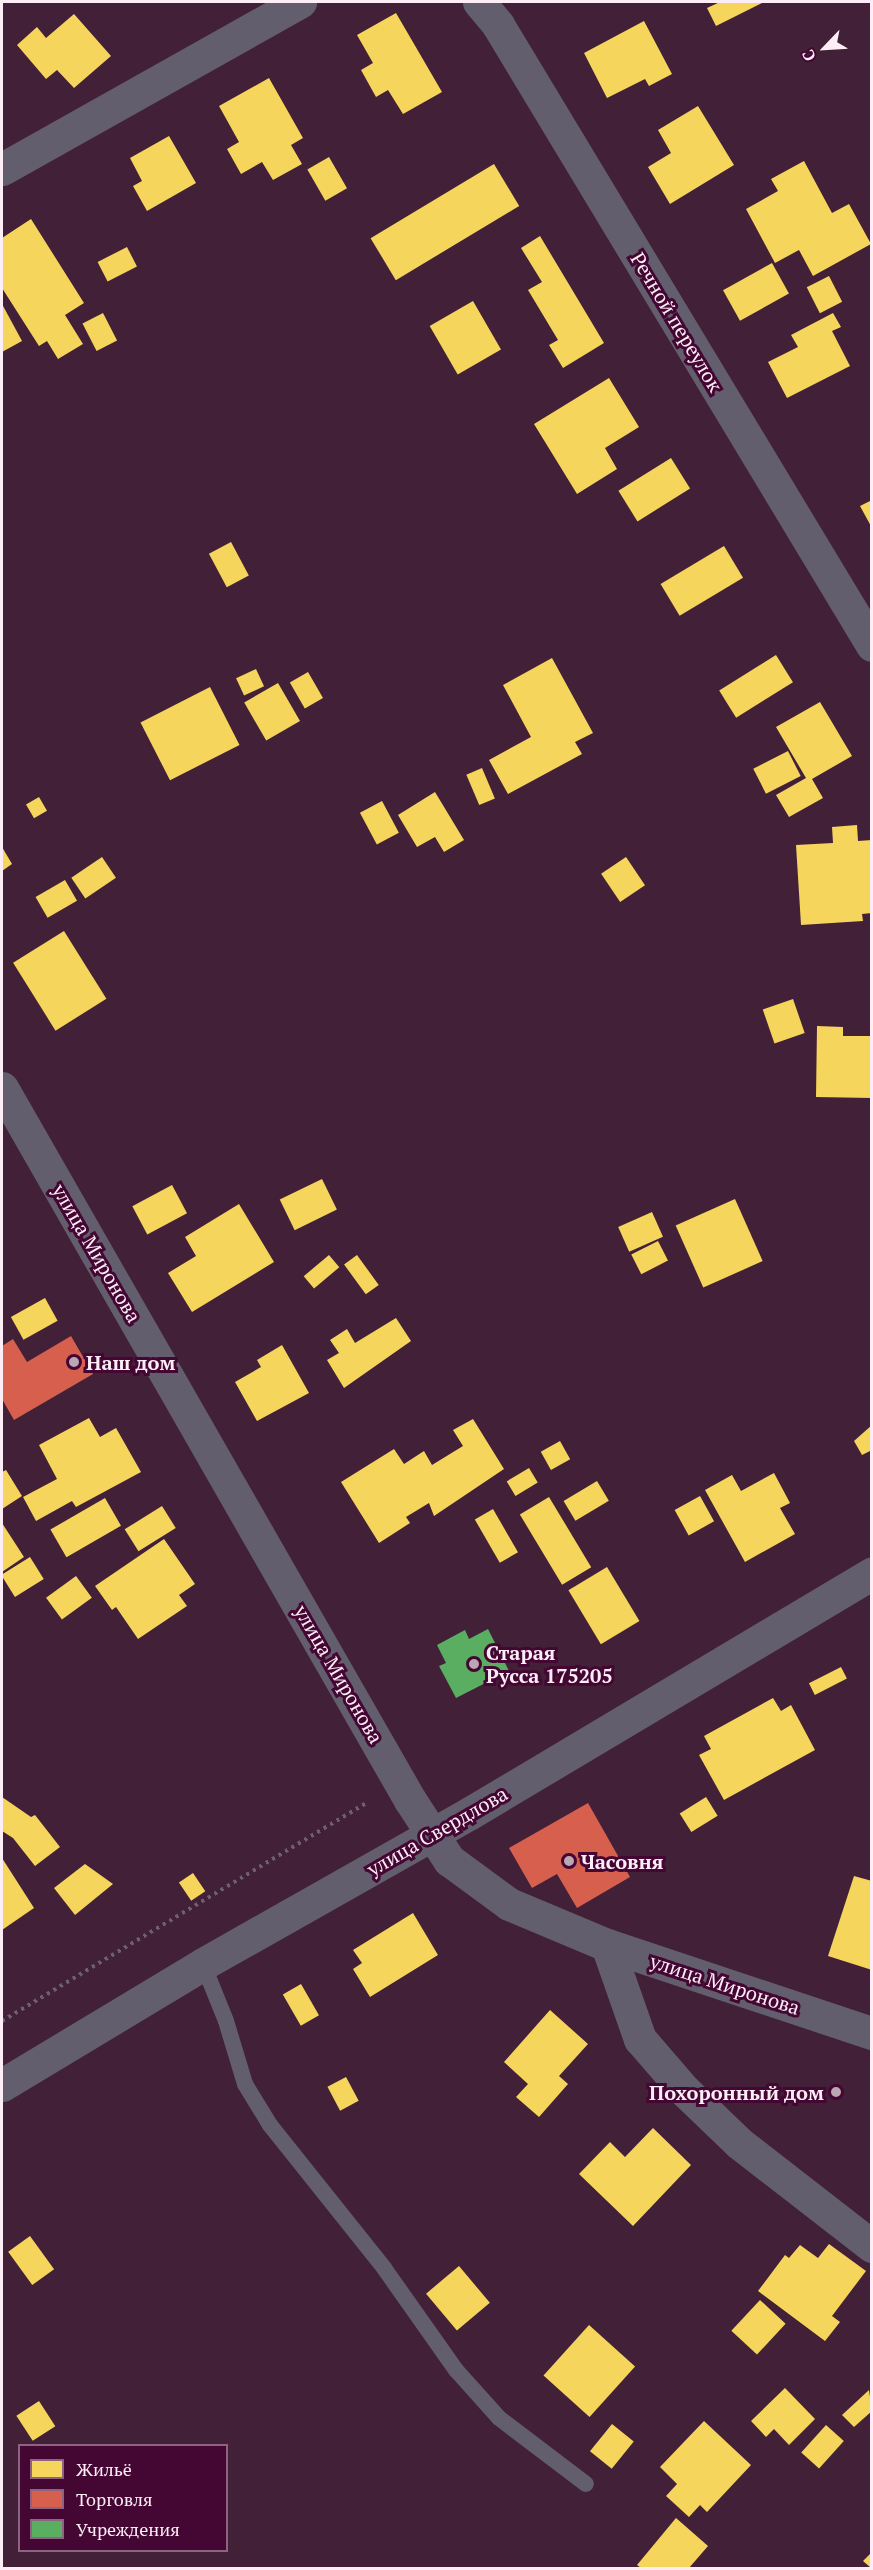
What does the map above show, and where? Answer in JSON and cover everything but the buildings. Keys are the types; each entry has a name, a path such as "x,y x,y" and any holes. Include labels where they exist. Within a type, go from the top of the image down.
{"street":[{"path":"2,169 300,2"},
{"name":"Речной переулок","path":"479,2 505,36 872,645"},
{"name":"улица Миронова","path":"2,1088 448,1860 510,1904 608,1945 872,2033"},
{"name":"улица Свердлова","path":"2,2085 203,1964 433,1834 872,1573"},
{"path":"608,1945 640,2039 684,2090 739,2143 872,2246"}],"lane":[{"path":"203,1964 226,2021 244,2084 270,2126 384,2268 456,2370 499,2418 586,2484"}],"path":[{"path":"2,2021 375,1797"}],"place":[{"name":"Наш дом","path":"74,1362"},
{"name":"Старая Русса 175205","path":"474,1664"},
{"name":"Часовня","path":"569,1861"},
{"name":"Похоронный дом","path":"836,2092"}]}
